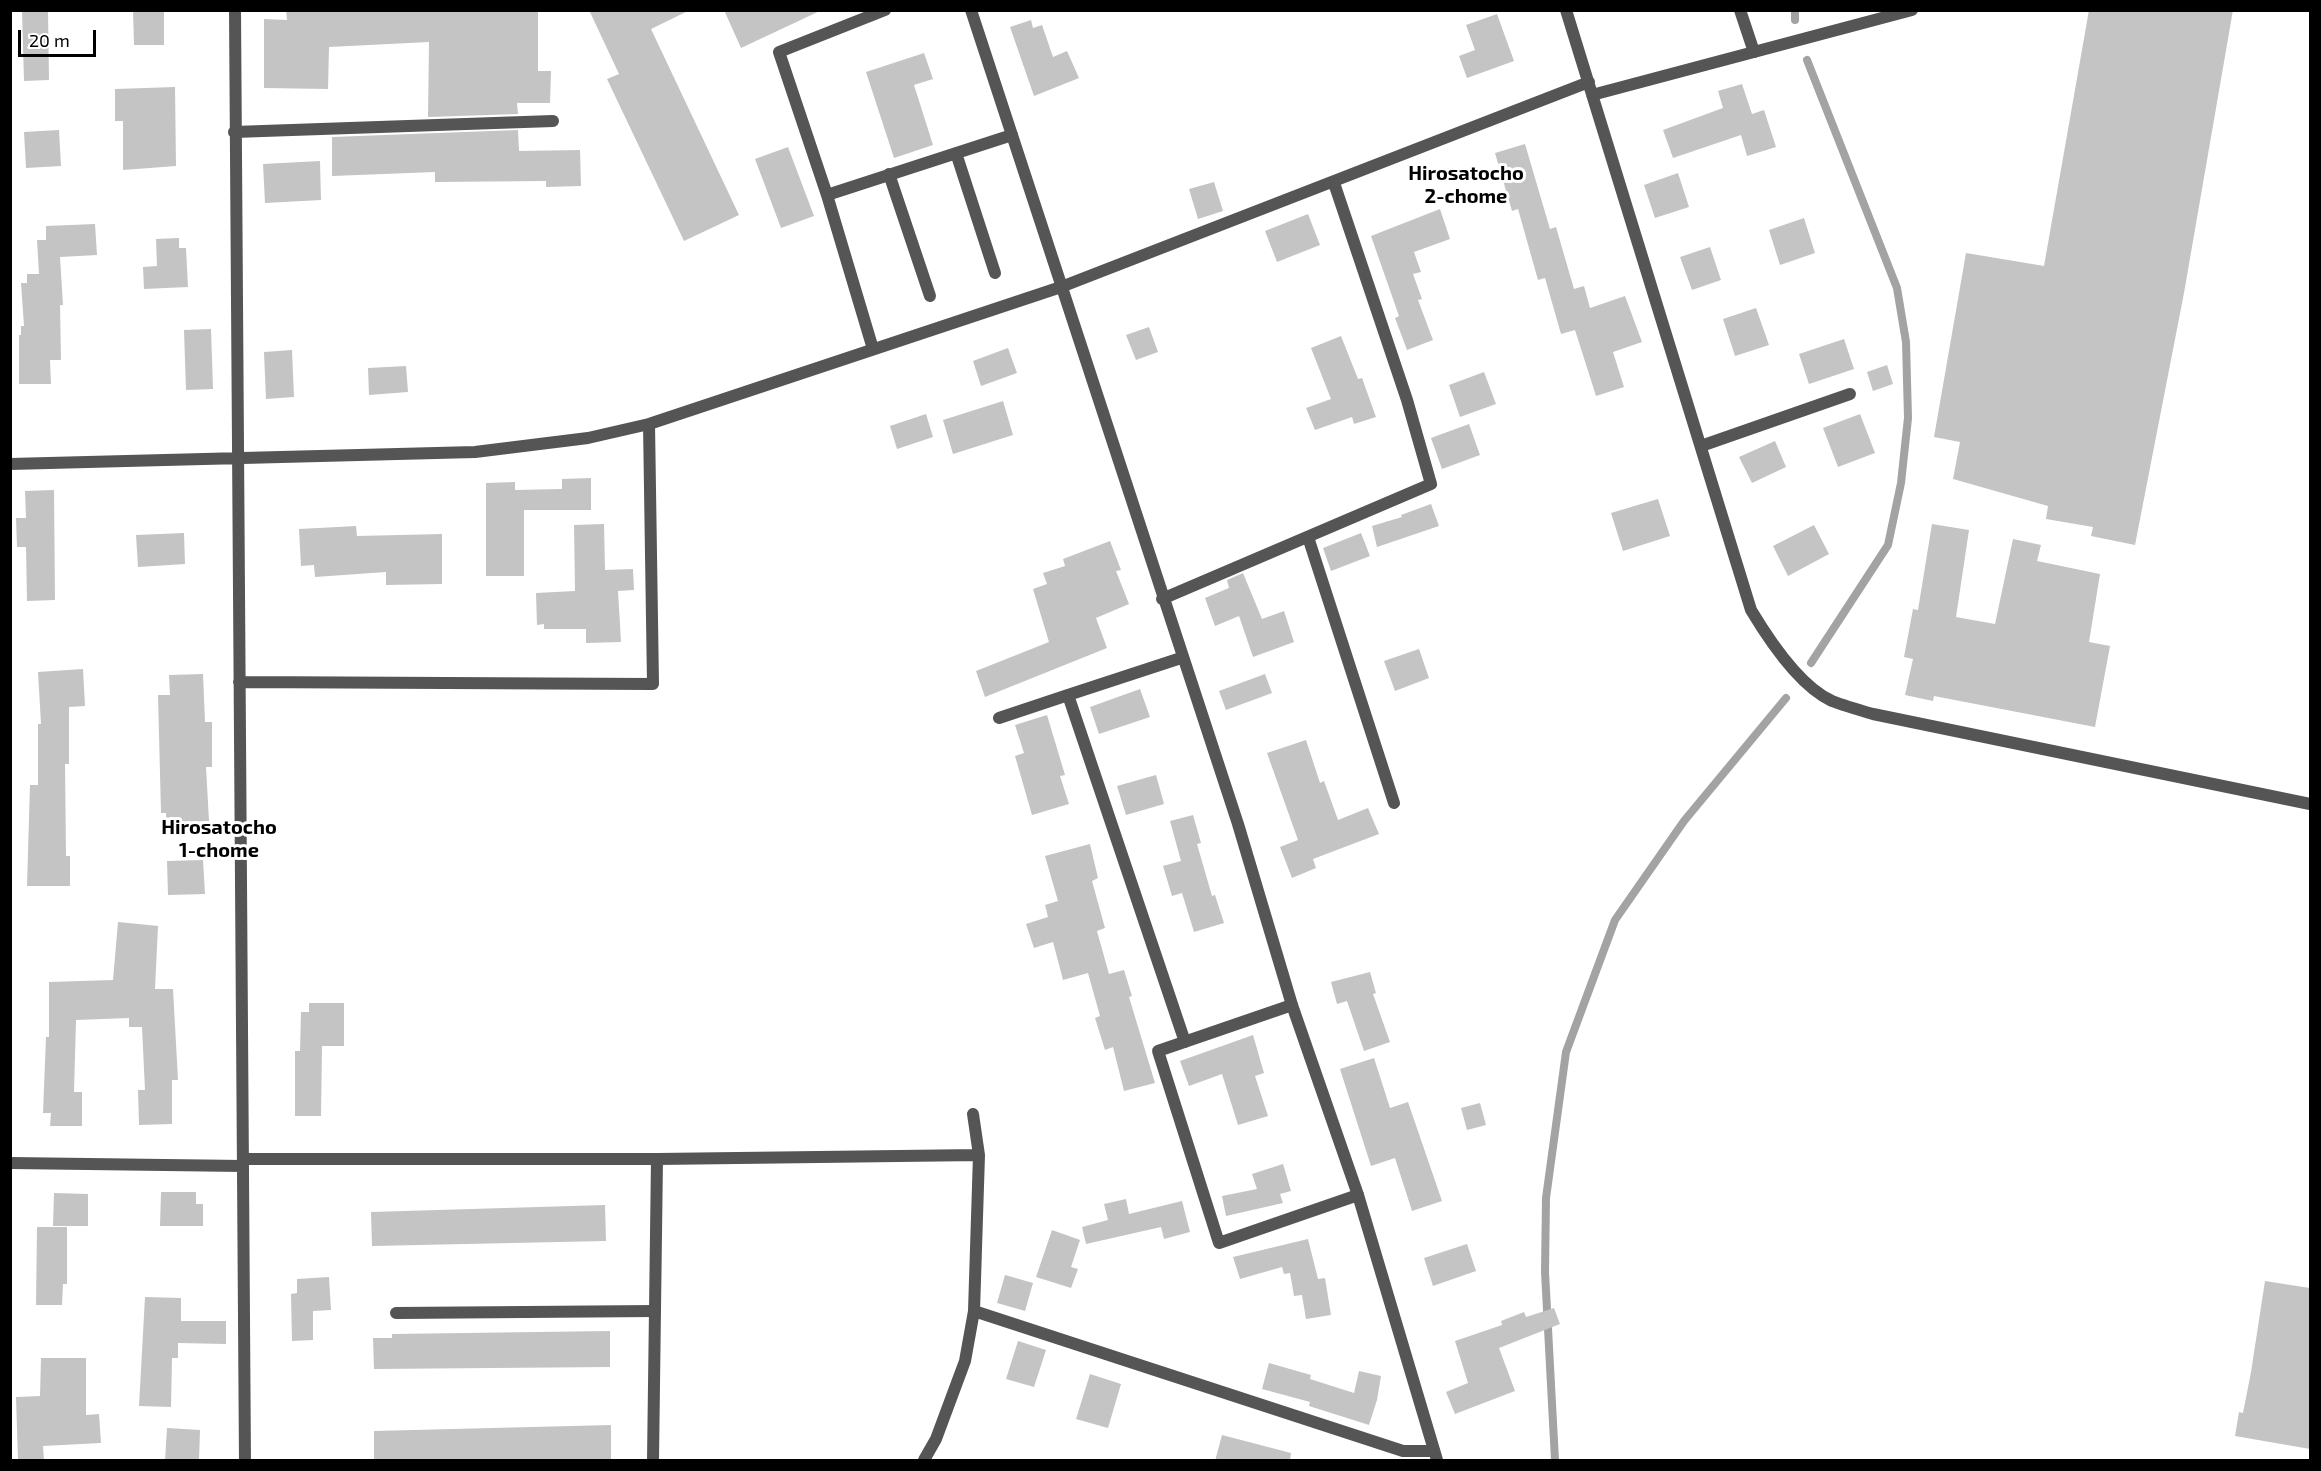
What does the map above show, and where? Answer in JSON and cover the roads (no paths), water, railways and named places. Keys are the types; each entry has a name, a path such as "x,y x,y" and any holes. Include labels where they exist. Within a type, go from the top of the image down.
{"street":[{"path":"235,10 234,132 245,1461"},
{"path":"873,350 827,195 779,52 885,10"},
{"path":"971,10 1181,658 1238,824 1292,1005 1358,1195 1435,1456 1403,1451 974,1311"},
{"path":"1566,10 1751,610 1772,646 1799,675 1830,700 1873,714 2310,804"},
{"path":"1740,10 1754,52"},
{"path":"10,464 475,452 588,438 649,424 1062,287 1334,183 1591,89 1754,52 1912,10"},
{"path":"234,132 553,121"},
{"path":"827,195 1012,135"},
{"path":"956,153 995,273"},
{"path":"890,174 930,296"},
{"path":"1162,599 1431,484 1407,400 1334,183"},
{"path":"1701,446 1850,394"},
{"path":"239,682 653,684 649,424"},
{"path":"1308,537 1394,803"},
{"path":"999,718 1181,658"},
{"path":"1068,695 1185,1042"},
{"path":"1292,1005 1158,1052 1220,1243 1358,1195"},
{"path":"924,1461 936,1439 965,1361 974,1311 979,1155 973,1114"},
{"path":"10,1163 979,1155"},
{"path":"653,1461 657,1159"},
{"path":"396,1313 655,1311"}],"waterway":[{"path":"1795,10 1795,20"},
{"path":"1807,60 1897,288 1906,342 1908,418 1901,483 1888,545 1811,663"},
{"path":"1555,1460 1545,1272 1546,1198 1566,1052 1615,920 1684,821 1786,698"}],"district":[{"name":"Hirosatocho 2-chome","path":"1466,184"},
{"name":"Hirosatocho 1-chome","path":"219,838"}]}
